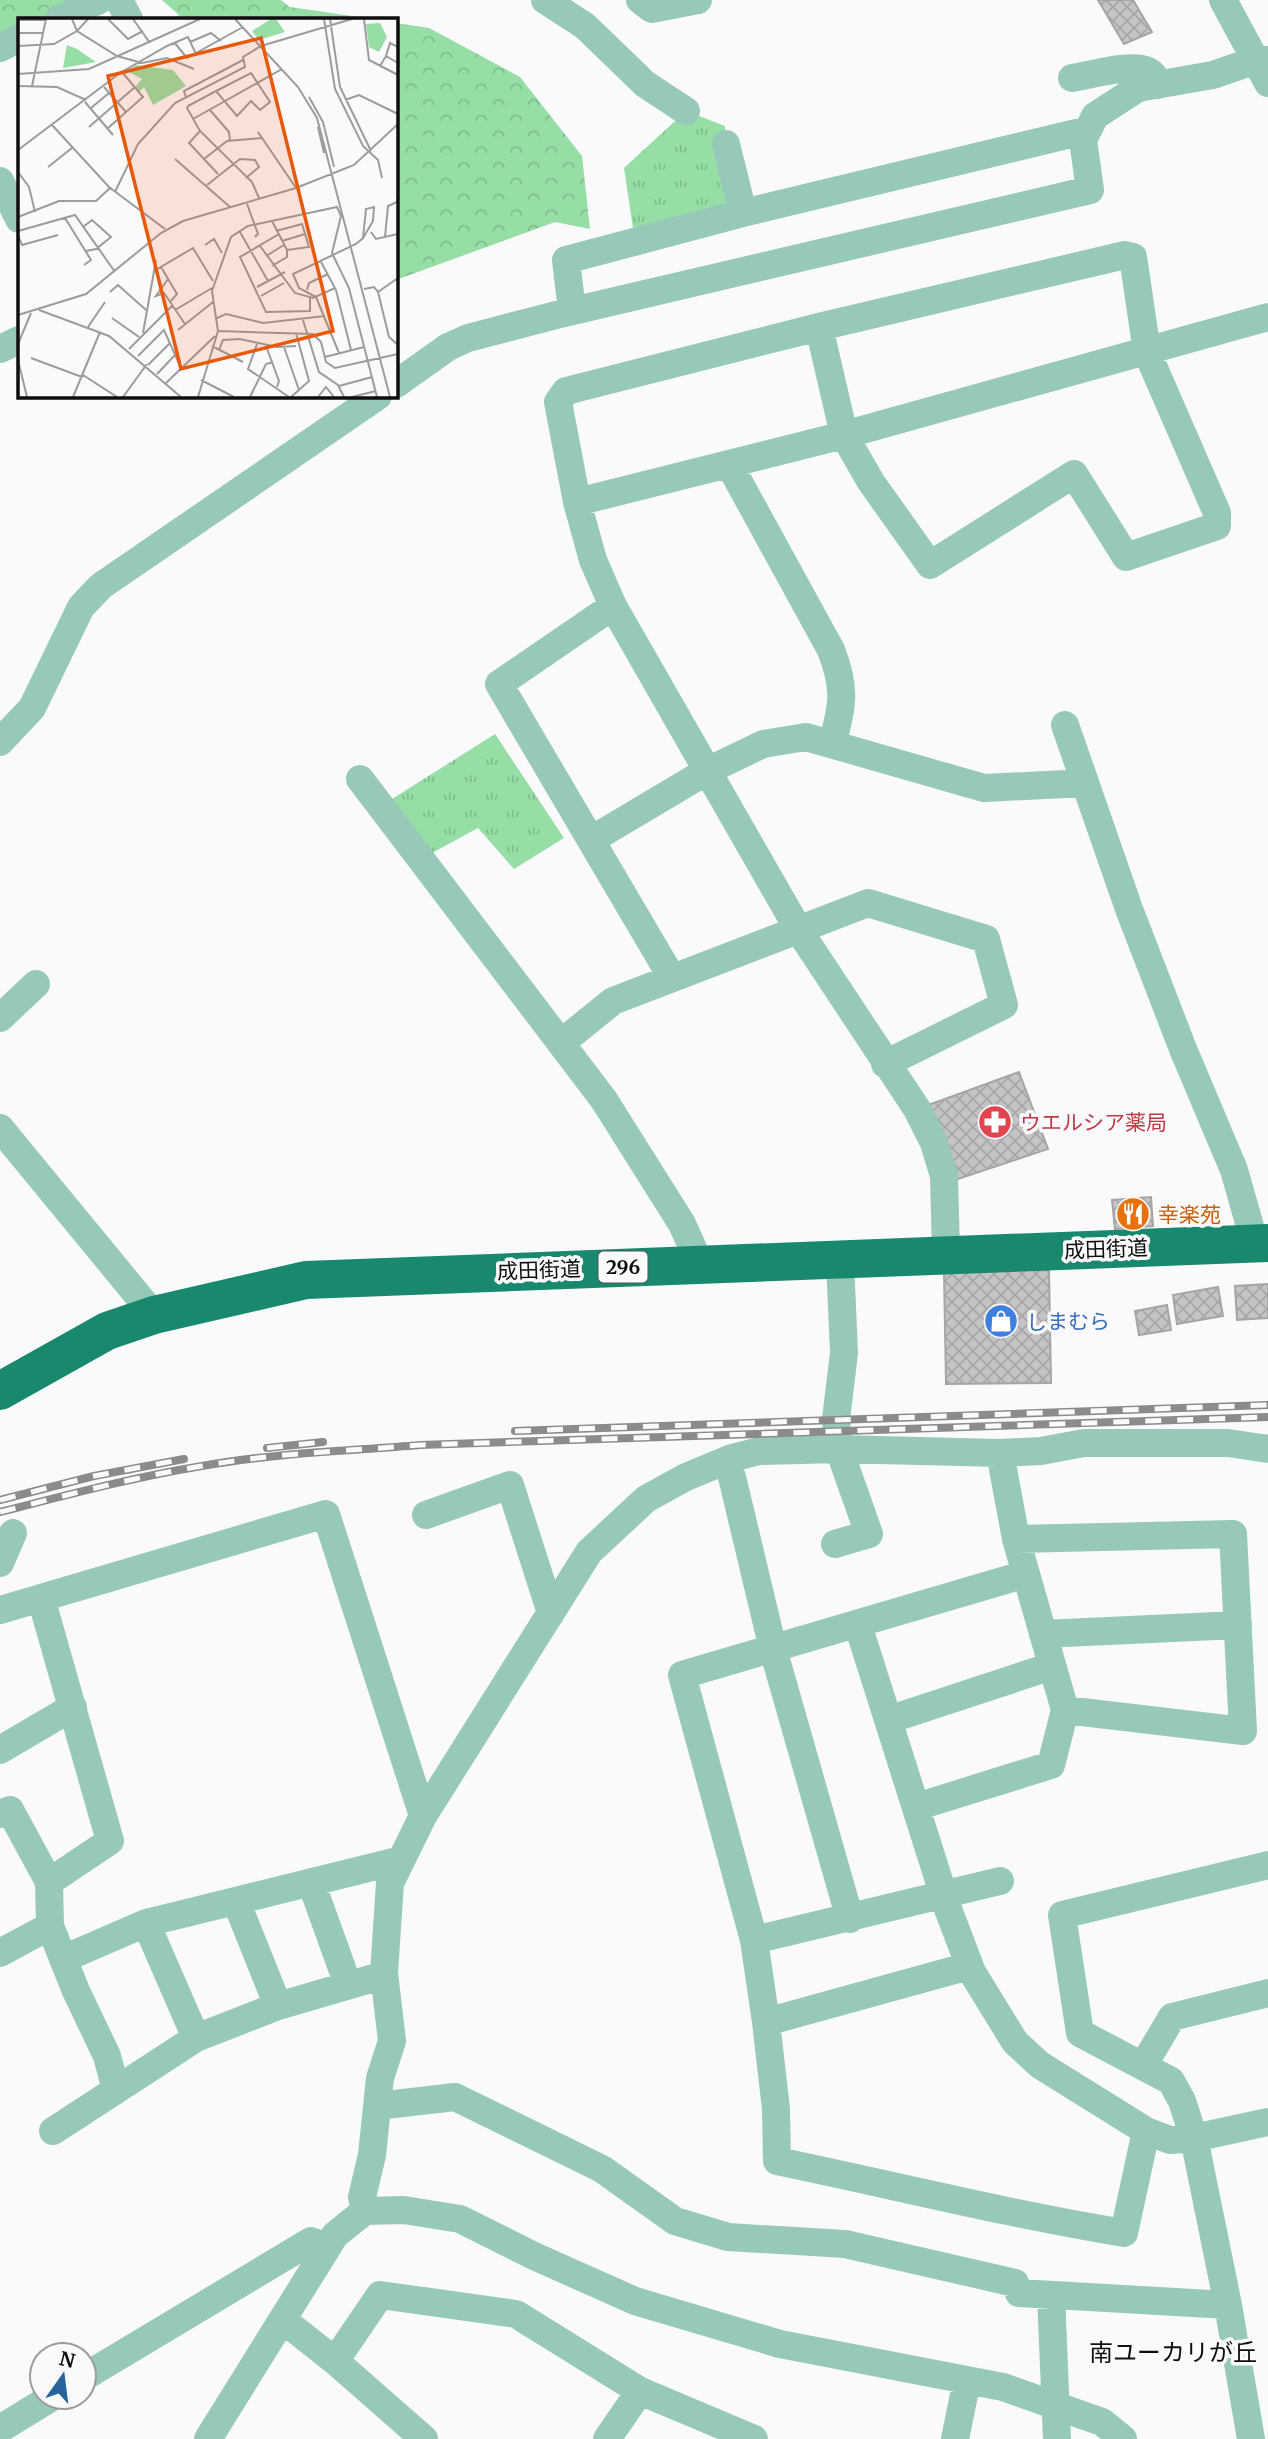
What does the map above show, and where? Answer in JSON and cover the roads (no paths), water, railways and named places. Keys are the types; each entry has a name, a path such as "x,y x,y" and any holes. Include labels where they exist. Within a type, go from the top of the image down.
{"highway":[{"name":"成田街道","path":"0,1391 107,1331 154,1315 306,1280 1261,1243"}],"street":[{"path":"61,18 99,0"},
{"path":"120,0 129,18"},
{"path":"545,0 585,26 645,84 686,111"},
{"path":"640,0 652,9 698,0"},
{"path":"397,383 448,347 468,338 572,311 1090,190 1083,140 1095,116 1138,88 1264,67 1223,0"},
{"path":"0,48 18,39"},
{"path":"1072,78 1134,68 1155,76 1158,85"},
{"path":"572,311 566,260 743,213 1088,131"},
{"path":"726,144 743,213"},
{"path":"0,181 18,219"},
{"path":"0,233 18,222"},
{"path":"819,327 844,435 871,482 930,565 1074,474 1126,557 1217,526 1217,513 1147,352 1133,257 1125,255 819,327 566,391 558,402 577,502 593,560 613,606 798,929 917,1109 934,1143 944,1176 946,1254"},
{"path":"577,502 844,435 1268,317"},
{"path":"0,349 18,340"},
{"path":"0,742 32,708 81,607 101,586 377,397"},
{"path":"729,464 831,650 839,671 841,712 832,744"},
{"path":"613,606 499,684 673,978"},
{"path":"1065,725 1129,909 1261,1243"},
{"path":"592,840 708,771 763,744 806,737 984,788 1085,783"},
{"path":"360,779 604,1100 681,1224 700,1265"},
{"path":"561,1044 613,1001 868,903 986,939 1004,1005 885,1064"},
{"path":"0,1018 36,984"},
{"path":"0,1128 154,1315"},
{"path":"835,1544 869,1534 832,1449 844,1353 840,1260"},
{"path":"365,2211 362,2197 372,2155 380,2078 392,2040 384,1975 390,1883 423,1816 589,1552 646,1499 686,1477 732,1458 759,1451 832,1449 1000,1453 1041,1451 1084,1443 1228,1443 1268,1449"},
{"path":"639,1530 692,1493 732,1477 811,1462 832,1449"},
{"path":"916,1807 1051,1765 1065,1710 1016,1539 1000,1453"},
{"path":"732,1477 774,1649 850,1919"},
{"path":"426,1515 510,1485 551,1613"},
{"path":"0,1610 326,1514 423,1816"},
{"path":"0,1563 13,1533"},
{"path":"1016,1539 1233,1534 1243,1731 1065,1710"},
{"path":"1026,1574 682,1675 754,1940 776,2109 778,2161 1029,2216 1124,2233 1146,2131"},
{"path":"41,1598 110,1841 49,1882"},
{"path":"858,1625 943,1895 969,1966 1015,2042 1040,2065 1146,2131 1170,2140 1194,2138 1268,2122"},
{"path":"1043,1634 1238,1625"},
{"path":"888,1720 1052,1666"},
{"path":"0,1750 72,1707"},
{"path":"0,1814 10,1810 49,1882 50,1926 107,2056 116,2090"},
{"path":"63,1959 146,1923 401,1860"},
{"path":"1251,2439 1228,2305 1194,2138 1182,2101 1171,2081 1080,2033 1062,1915 1268,1865"},
{"path":"754,1940 1000,1881"},
{"path":"311,1882 348,1985"},
{"path":"236,1901 278,2006"},
{"path":"146,1923 196,2038"},
{"path":"0,1953 50,1926"},
{"path":"766,2022 969,1966"},
{"path":"53,2131 196,2038 278,2006 384,1975"},
{"path":"1143,2066 1172,2017 1268,1993"},
{"path":"377,2106 455,2097 602,2169 675,2221 715,2233 845,2244 1014,2283 1019,2293 1228,2305"},
{"path":"208,2439 335,2235 365,2211 404,2210 460,2219 534,2256 635,2301 780,2344 1003,2387 1102,2422 1123,2439"},
{"path":"98,2369 311,2241 327,2247"},
{"path":"335,2361 380,2295 516,2314 640,2391 714,2430 754,2439"},
{"path":"1051,2295 1057,2439"},
{"path":"283,2320 335,2361 424,2439"},
{"path":"955,2439 967,2380"},
{"path":"607,2439 640,2391"},
{"path":"0,2428 29,2411"}],"railway":[{"path":"515,1431 1268,1405"},
{"path":"0,1512 177,1470 311,1453 420,1445 1268,1417"},
{"path":"267,1448 323,1442"},
{"path":"0,1500 94,1476 184,1459"}],"place":[{"name":"ウエルシア薬局","path":"995,1122"},
{"name":"幸楽苑","path":"1133,1214"},
{"name":"しまむら","path":"1001,1321"}],"district":[{"name":"南ユーカリが丘","path":"1173,2352"}]}
